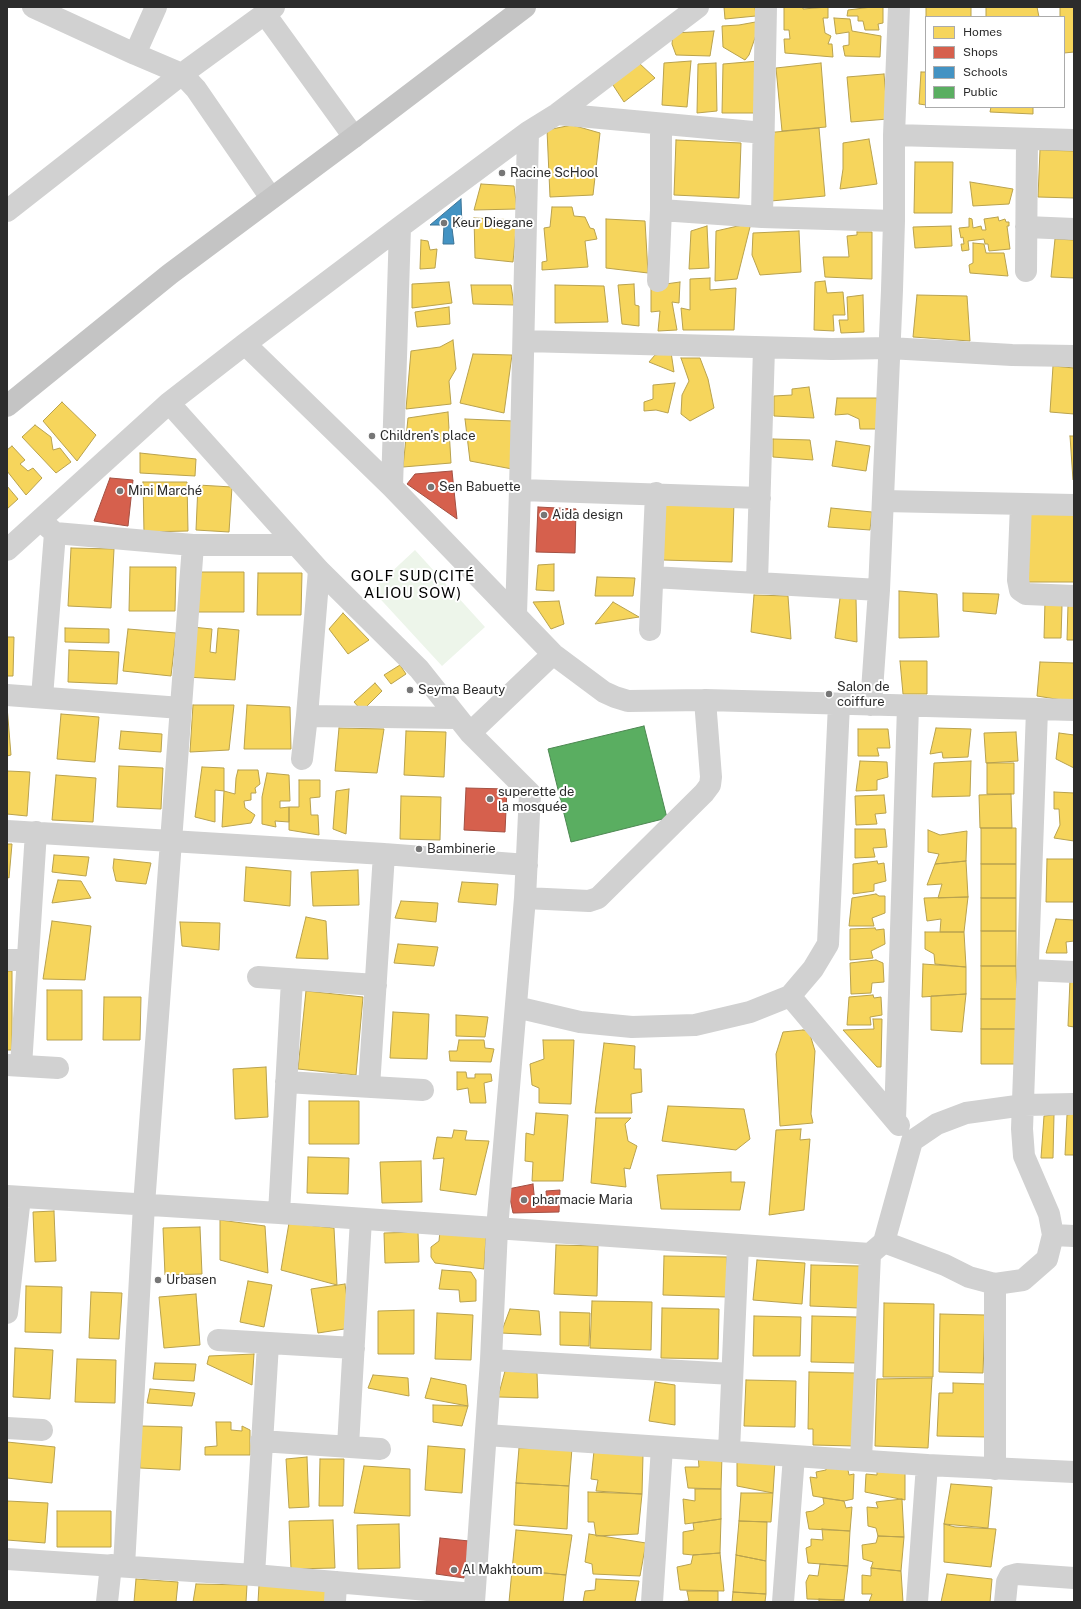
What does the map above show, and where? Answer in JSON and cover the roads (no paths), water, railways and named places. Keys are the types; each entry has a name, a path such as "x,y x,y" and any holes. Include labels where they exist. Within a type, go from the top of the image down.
{"main road":[{"path":"8,403 164,278 354,137 525,7"}],"street":[{"path":"33,7 134,54 182,74 196,89 271,198"},
{"path":"134,54 156,7"},
{"path":"7,550 48,526 169,403 400,227 528,132 556,114 698,7"},
{"path":"762,217 766,7"},
{"path":"871,705 879,590 883,501 894,221 894,135 899,7"},
{"path":"7,210 182,74 269,10 354,137"},
{"path":"556,114 764,132"},
{"path":"658,280 661,210 661,124"},
{"path":"516,614 524,341 528,132"},
{"path":"894,135 1074,140"},
{"path":"1026,272 1027,139"},
{"path":"661,210 762,217 894,221"},
{"path":"392,487 400,227"},
{"path":"1026,227 1074,228"},
{"path":"524,341 764,348 889,348 1012,355 1074,356"},
{"path":"245,344 392,487 553,654 604,692 615,697 628,701 705,700 1074,710"},
{"path":"757,582 764,348"},
{"path":"7,1559 254,1575 335,1592 474,1598 491,1360 497,1230 526,898 530,794 464,726 419,669 319,570 169,403"},
{"path":"520,490 656,493 760,498"},
{"path":"650,630 656,493"},
{"path":"883,501 1074,505"},
{"path":"1021,504 1018,580 1020,590 1026,594 1074,596"},
{"path":"48,526 193,545 296,545"},
{"path":"42,698 48,526"},
{"path":"107,1602 117,1566 193,545"},
{"path":"302,759 319,570"},
{"path":"653,577 879,590"},
{"path":"307,716 464,726 553,654"},
{"path":"7,695 181,708"},
{"path":"526,898 589,901 598,898 704,793 710,785 711,777 705,700"},
{"path":"516,1007 580,1022 632,1026 695,1025 750,1012 790,996 813,968 828,944 839,704"},
{"path":"895,1120 908,706"},
{"path":"7,1313 13,1197 279,1213 497,1230 738,1245 877,1248 945,1265 969,1277 996,1284 1023,1280 1047,1259 1064,1236 1049,1214 1024,1156 1022,1129 1037,710"},
{"path":"7,831 172,840 527,865"},
{"path":"36,832 17,960 14,1065 58,1068"},
{"path":"369,1087 384,854"},
{"path":"1028,970 1074,972"},
{"path":"258,977 376,985"},
{"path":"279,1213 292,980"},
{"path":"790,996 912,1141"},
{"path":"286,1082 423,1090"},
{"path":"861,1460 877,1248 912,1141 936,1124 966,1113 1024,1105 1074,1104"},
{"path":"348,1446 361,1219"},
{"path":"729,1451 738,1245"},
{"path":"995,1469 996,1284"},
{"path":"218,1340 354,1348"},
{"path":"254,1575 268,1344"},
{"path":"491,1360 732,1374"},
{"path":"7,1428 42,1430"},
{"path":"486,1435 927,1465 1074,1472"},
{"path":"261,1441 380,1449"},
{"path":"652,1602 662,1447"},
{"path":"783,1602 794,1456"},
{"path":"917,1602 927,1465"},
{"path":"1005,1602 1007,1582 1010,1576 1017,1574 1074,1578"}],"place":[{"name":"Racine ScHool","path":"502,173"},
{"name":"Keur Diegane","path":"444,223"},
{"name":"Children's place","path":"372,436"},
{"name":"Sen Babuette","path":"431,487"},
{"name":"Mini Marché","path":"120,491"},
{"name":"Aida design","path":"544,515"},
{"name":"Seyma Beauty","path":"410,690"},
{"name":"Salon de coiffure","path":"829,694"},
{"name":"superette de la mosquée","path":"490,799"},
{"name":"Bambinerie","path":"419,849"},
{"name":"pharmacie Maria","path":"524,1200"},
{"name":"Urbasen","path":"158,1280"},
{"name":"Al Makhtoum","path":"454,1570"}],"district":[{"name":"GOLF SUD(CITÉ ALIOU SOW)","path":"413,584"}]}
